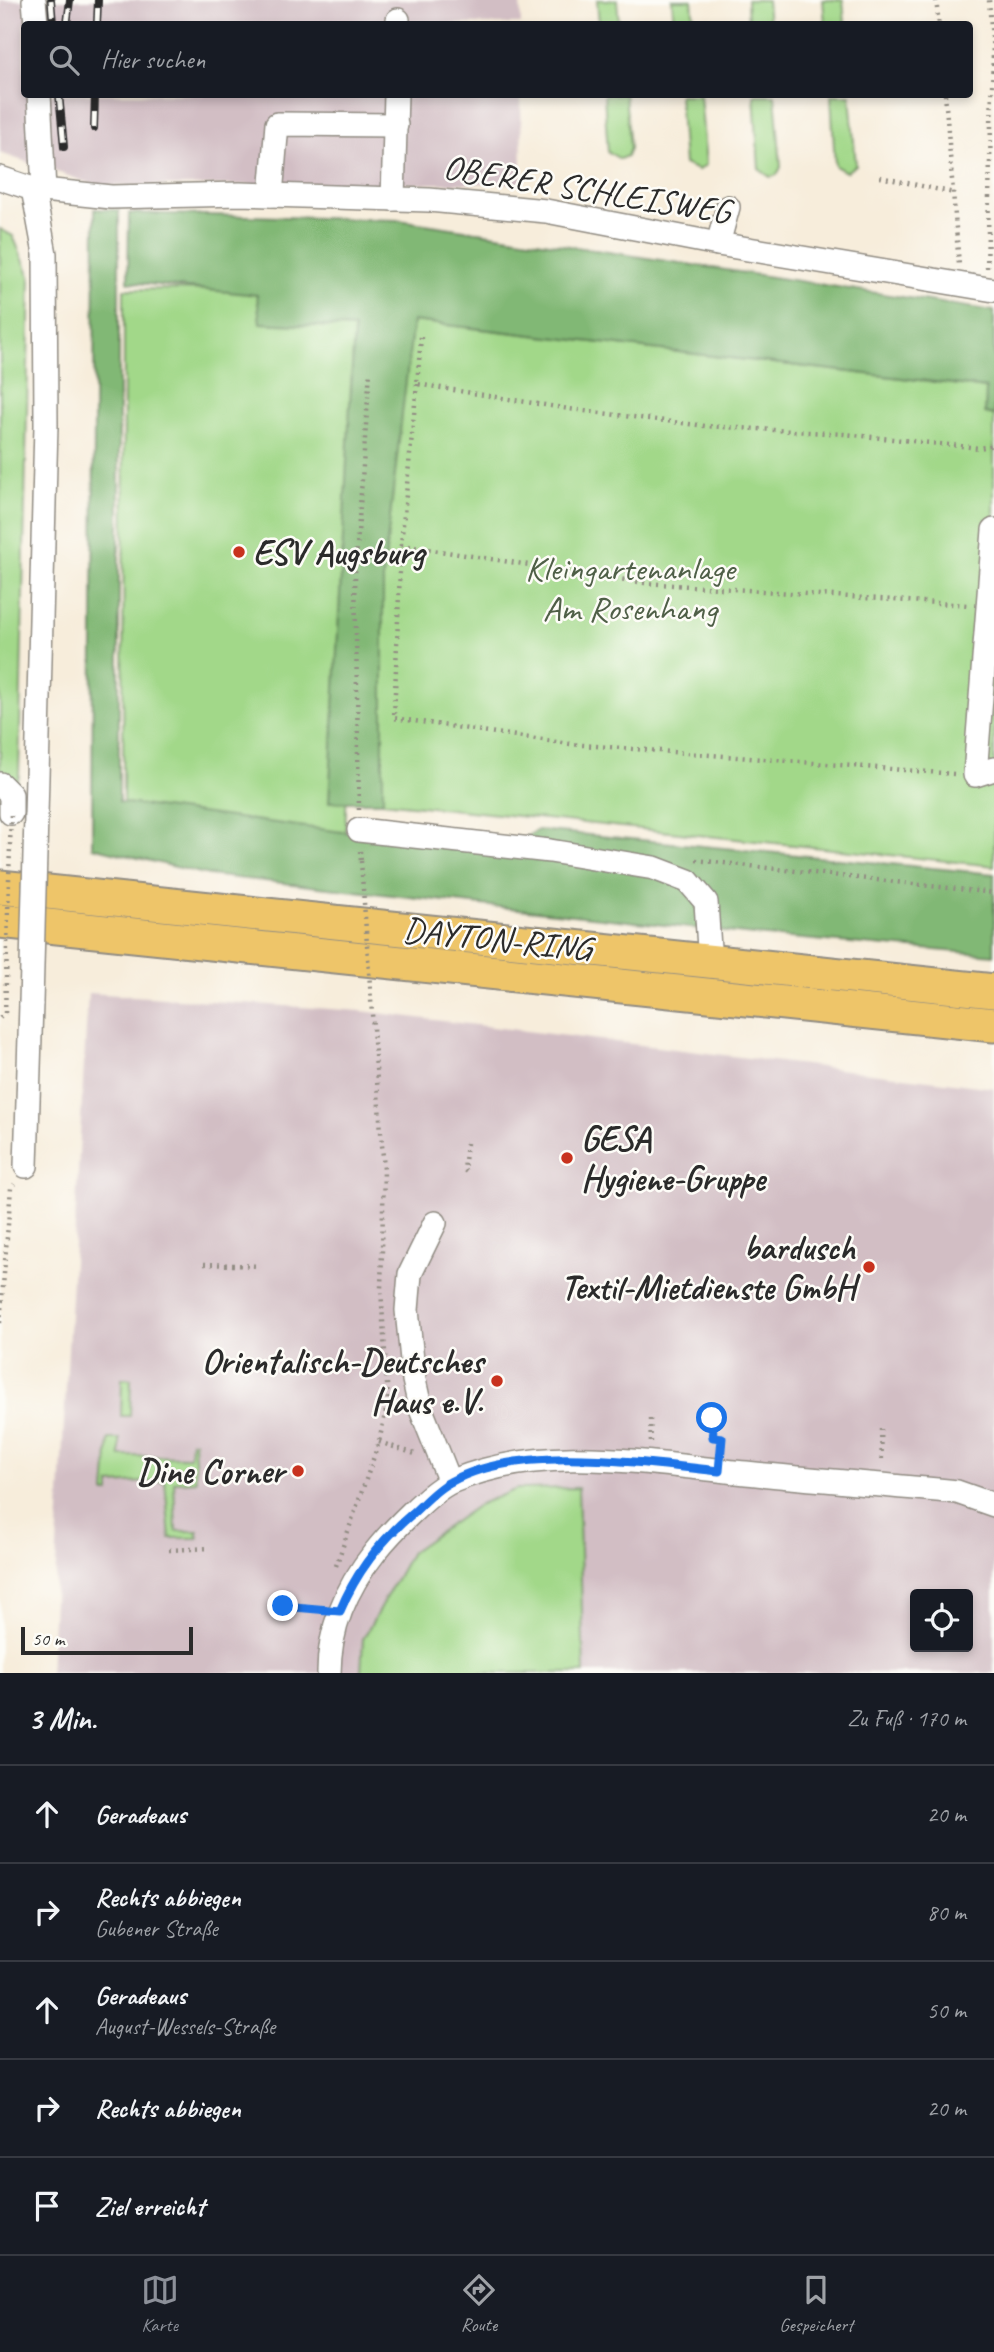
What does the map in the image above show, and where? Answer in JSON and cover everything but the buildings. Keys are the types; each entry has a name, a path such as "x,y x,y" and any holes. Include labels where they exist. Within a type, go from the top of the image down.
{"highway":[{"path":"0,868 84,895"},
{"name":"DAYTON-RING","path":"0,887 994,992"},
{"name":"DAYTON-RING","path":"0,921 994,1025"},
{"path":"0,944 97,932"}],"street":[{"path":"34,0 36,21"},
{"path":"26,1166 46,425 46,254 39,190 39,98"},
{"path":"393,199 396,98"},
{"path":"271,195 277,124 396,125"},
{"name":"OBERER SCHLEISWEG","path":"0,178 39,190 111,197 271,195 393,199 547,211 718,244 990,290"},
{"path":"718,244 728,208"},
{"path":"984,772 988,607 994,530"},
{"path":"0,784 11,795 11,813"},
{"path":"359,830 550,851 654,868 688,881 706,902 710,964"},
{"path":"435,1223 410,1274 407,1310 417,1394 426,1427 450,1482"},
{"path":"329,1673 332,1638 349,1587 384,1540 450,1482 492,1468 584,1457 957,1492 994,1505"}],"path":[{"path":"936,0 939,21"},
{"path":"989,0 993,54 990,290"},
{"path":"945,98 961,285"},
{"path":"880,177 954,193"},
{"path":"421,337 401,545 394,718 570,744 984,772"},
{"path":"359,830 355,574 370,371"},
{"path":"417,384 569,409 705,426 844,434 979,447 994,445"},
{"path":"401,545 645,583 988,607"},
{"path":"0,1018 5,1013 11,813"},
{"path":"654,868 675,861 698,860 994,893"},
{"path":"335,1568 379,1441 388,1401 381,1289 384,1170 361,861"},
{"path":"467,1143 464,1170 470,1175"},
{"path":"0,1323 11,1188 26,1166"},
{"path":"204,1264 260,1266"},
{"path":"712,1418 713,1437 722,1438 719,1471"},
{"path":"878,1484 882,1465 881,1429"},
{"path":"169,1550 210,1548"},
{"path":"283,1606 340,1611"}],"shaded area":[{"path":"0,0 520,0 521,21 21,21 21,98 521,98 522,183 98,186 0,153"},
{"path":"88,993 361,1011 994,1088 994,1673 50,1673"}],"green space":[{"path":"597,0 617,0 619,21 599,21"},
{"path":"672,0 692,0 694,21 674,21"},
{"path":"747,0 767,0 769,21 748,21"},
{"path":"823,0 843,0 845,21 825,21"},
{"path":"604,98 625,98 630,148 627,156 620,159 608,152"},
{"path":"679,98 700,98 706,165 698,170 684,164"},
{"path":"754,98 775,98 781,167 777,175 770,177 759,169"},
{"path":"831,98 850,98 856,165 846,172 835,166"},
{"path":"95,209 119,210 119,802 498,853 538,830 994,874 994,955 754,935 209,875 92,847"},
{"path":"129,213 399,220 994,311 994,415 985,413 986,388 413,321 383,577 383,802 329,802 354,328 260,323 257,295 128,282"},
{"path":"0,229 13,236 30,276 19,776 0,815"},
{"name":"ESV Augsburg","path":"124,289 363,291 345,842 123,813"},
{"name":"Kleingartenanlage Am Rosenhang","path":"412,321 987,388 985,413 994,415 994,866 383,802 383,577"},
{"path":"122,1378 131,1379 130,1416 121,1416"},
{"path":"109,1439 120,1439 120,1456 190,1457 191,1441 194,1441 196,1481 174,1482 176,1531 198,1531 198,1538 170,1538 165,1481 110,1484 110,1493 105,1493"},
{"path":"578,1488 584,1673 361,1673 363,1639 411,1552 480,1504 517,1489"}],"railway":[{"path":"51,0 53,21"},
{"path":"67,21 70,0"},
{"path":"97,21 98,0"},
{"path":"59,98 64,147"},
{"path":"94,128 95,98"}],"place":[{"name":"ESV Augsburg","path":"239,552"},
{"name":"GESA Hygiene-Gruppe","path":"567,1158"},
{"name":"bardusch Textil-Mietdienste GmbH","path":"869,1267"},
{"name":"Orientalisch-Deutsches Haus e.V.","path":"497,1381"},
{"name":"Dine Corner","path":"298,1471"}],"route":[{"path":"283,1606 340,1611 349,1587 362,1567 402,1522 450,1482 492,1468 584,1457 719,1471 722,1438 713,1437 712,1418"}]}
